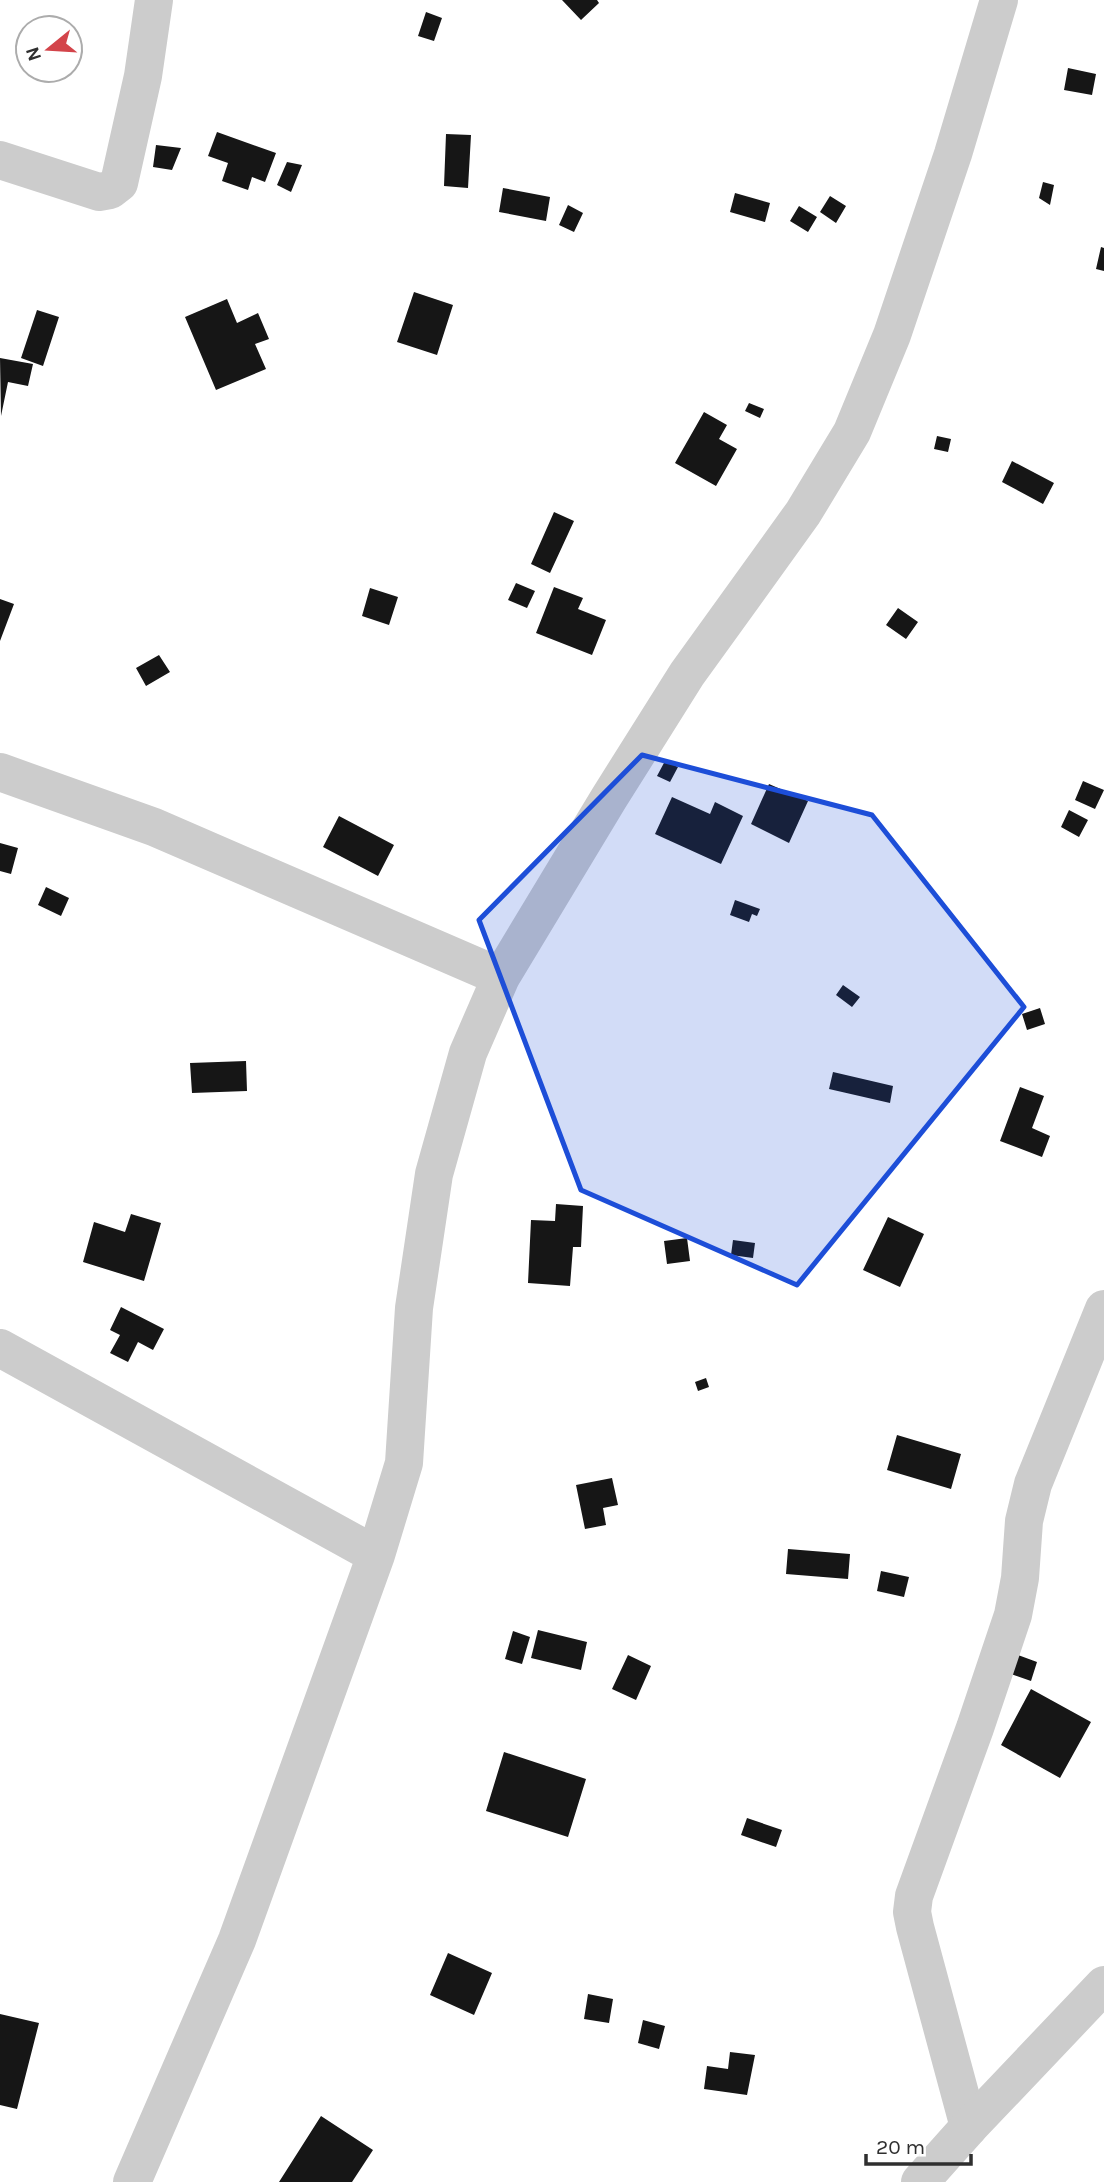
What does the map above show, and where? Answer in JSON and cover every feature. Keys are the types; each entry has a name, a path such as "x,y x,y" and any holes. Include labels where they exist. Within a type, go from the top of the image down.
{"street":[{"path":"0,160 99,192 110,190 119,183 143,76 154,0"},
{"path":"132,2182 237,1940 376,1555 404,1462 414,1308 434,1174 468,1053 501,977 687,674 803,513 852,432 892,335 953,154 999,0"},
{"path":"0,772 153,827 501,977"},
{"path":"969,2127 915,1927 912,1912 914,1896 1013,1615 1020,1577 1024,1521 1032,1484 1104,1309"},
{"path":"0,1348 376,1555"},
{"path":"920,2182 1104,1986"}],"highlighted area":[{"path":"642,755 872,815 1024,1007 797,1285 581,1190 479,920"}],"building":[{"path":"562,0 597,0 599,3 581,20"},
{"path":"426,12 442,18 434,41 418,36"},
{"path":"1068,68 1096,74 1092,95 1064,90"},
{"path":"217,132 276,153 265,182 252,177 248,190 222,181 228,163 208,156"},
{"path":"446,134 471,135 468,188 444,186"},
{"path":"156,145 181,148 172,170 153,167"},
{"path":"287,162 302,165 291,192 277,185"},
{"path":"1043,182 1054,185 1050,205 1039,198"},
{"path":"503,188 550,197 546,221 499,212"},
{"path":"735,193 770,203 765,222 730,212"},
{"path":"830,196 846,206 836,223 820,212"},
{"path":"568,205 583,213 574,232 559,225"},
{"path":"799,206 817,217 808,232 790,221"},
{"path":"1101,247 1104,248 1104,271 1096,269"},
{"path":"414,292 453,305 437,355 397,342"},
{"path":"227,299 237,323 258,313 269,339 255,344 266,369 216,390 185,317"},
{"path":"37,310 59,317 43,366 21,358"},
{"path":"0,358 33,364 28,386 8,382 1,416"},
{"path":"749,403 764,409 760,418 745,411"},
{"path":"704,412 727,425 719,439 737,449 716,486 675,463"},
{"path":"937,436 951,439 948,452 934,449"},
{"path":"1012,461 1054,483 1043,504 1002,482"},
{"path":"554,512 574,521 550,573 531,564"},
{"path":"516,583 535,591 527,608 508,600"},
{"path":"554,587 583,598 578,609 606,620 592,655 536,633"},
{"path":"370,588 398,597 389,625 362,616"},
{"path":"0,599 14,604 0,641"},
{"path":"898,608 918,622 906,639 886,625"},
{"path":"159,655 170,672 146,686 136,668"},
{"path":"665,761 678,767 670,782 657,776"},
{"path":"1083,781 1104,790 1095,809 1075,800"},
{"path":"769,784 808,801 789,843 751,824"},
{"path":"672,797 710,814 715,802 743,816 721,864 655,834"},
{"path":"1069,810 1088,820 1079,837 1061,827"},
{"path":"339,816 394,845 378,876 323,847"},
{"path":"0,843 18,848 11,874 0,871"},
{"path":"46,887 69,898 61,916 38,905"},
{"path":"735,900 760,909 757,916 752,914 749,922 730,915"},
{"path":"843,985 860,997 852,1007 836,995"},
{"path":"1040,1008 1045,1024 1027,1030 1022,1014"},
{"path":"246,1061 247,1091 192,1093 190,1063"},
{"path":"833,1072 893,1086 890,1103 829,1089"},
{"path":"1020,1087 1044,1096 1032,1128 1050,1136 1042,1157 1000,1141"},
{"path":"556,1204 583,1206 581,1247 573,1247 570,1286 528,1283 531,1220 555,1221"},
{"path":"131,1214 161,1223 144,1281 83,1262 94,1222 125,1232"},
{"path":"888,1217 924,1234 900,1287 863,1270"},
{"path":"687,1238 690,1261 667,1264 664,1241"},
{"path":"733,1240 755,1243 753,1258 731,1255"},
{"path":"121,1307 164,1329 153,1350 138,1342 128,1362 110,1353 120,1335 110,1330"},
{"path":"706,1378 709,1387 698,1391 695,1382"},
{"path":"897,1435 961,1454 951,1489 887,1470"},
{"path":"612,1478 618,1505 603,1508 606,1525 585,1529 576,1485"},
{"path":"788,1549 850,1554 848,1579 786,1574"},
{"path":"881,1571 909,1577 904,1597 877,1591"},
{"path":"538,1630 587,1642 581,1670 531,1658"},
{"path":"513,1631 530,1637 522,1664 505,1659"},
{"path":"628,1655 651,1666 636,1700 612,1689"},
{"path":"1018,1655 1037,1662 1031,1681 1011,1674"},
{"path":"1031,1689 1091,1722 1060,1778 1001,1745"},
{"path":"504,1752 586,1779 568,1837 486,1811"},
{"path":"747,1818 782,1830 776,1847 741,1835"},
{"path":"448,1953 492,1973 474,2015 430,1995"},
{"path":"588,1994 613,1999 609,2023 584,2019"},
{"path":"0,2014 39,2023 17,2109 0,2105"},
{"path":"643,2020 665,2026 659,2049 638,2043"},
{"path":"730,2052 755,2055 747,2095 704,2089 707,2066 728,2069"},
{"path":"321,2116 373,2150 352,2182 279,2182"}]}
